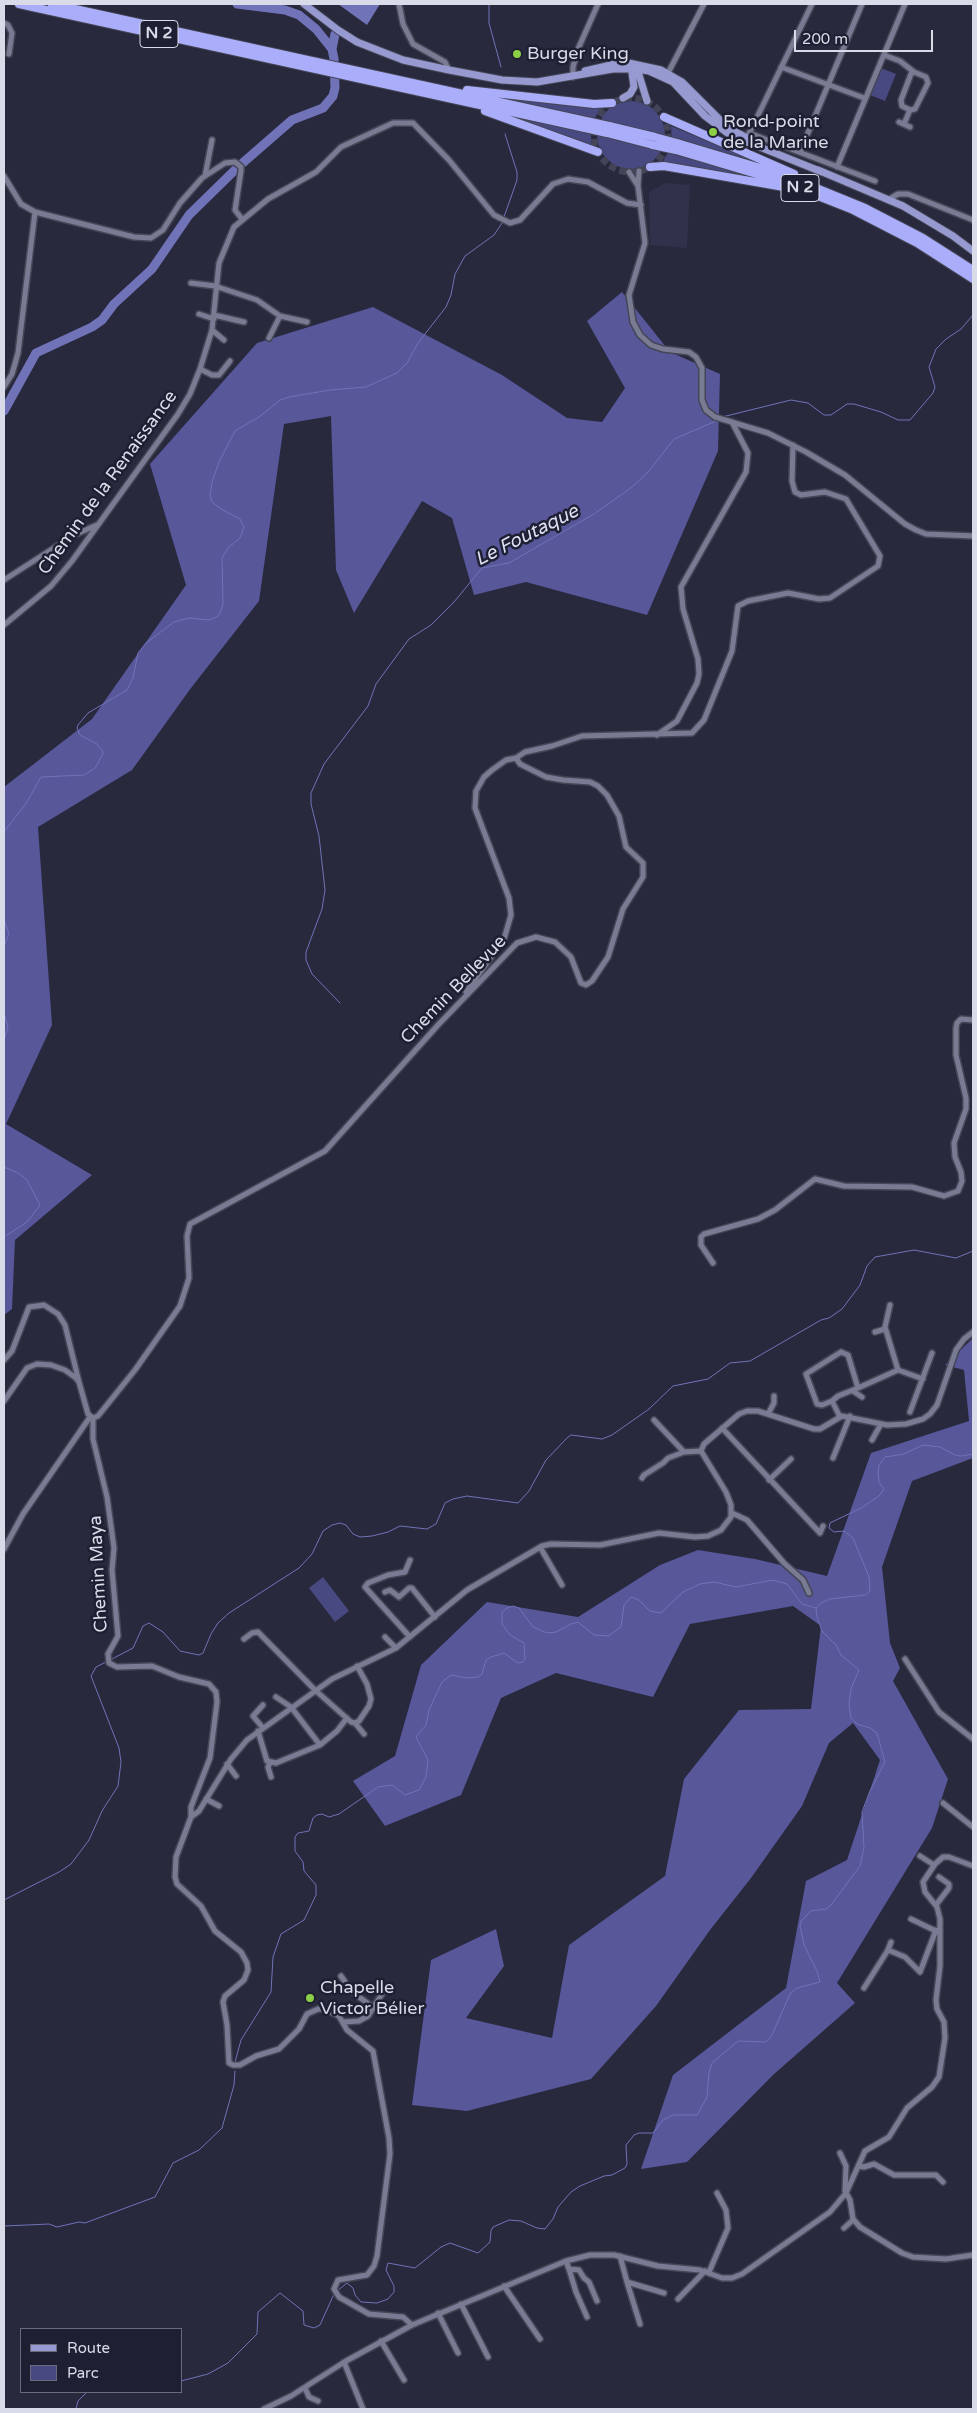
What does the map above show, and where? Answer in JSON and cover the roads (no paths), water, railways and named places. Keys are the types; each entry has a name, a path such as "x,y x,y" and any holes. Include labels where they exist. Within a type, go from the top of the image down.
{"highway":[{"name":"N 2","path":"18,4 301,62"},
{"name":"N 2","path":"52,4 677,146 784,175 865,208 923,238 973,270"},
{"name":"N 2","path":"374,78 399,86 586,125"},
{"path":"374,78 477,92 594,104 612,103"},
{"path":"399,86 502,116 598,152"},
{"path":"664,117 835,191 865,208"},
{"name":"N 2","path":"677,146 817,195 886,226 917,243 973,279"},
{"path":"650,167 664,166 776,185 829,204 917,243"}],"main road":[{"path":"304,4 357,42 403,60 449,70 513,81 547,81 634,66 665,74 692,100 696,100 708,114 735,138 822,172 922,216 973,251"},
{"path":"573,77 603,66 634,66 665,74 691,90 714,119 822,172"},
{"path":"623,98 633,90 634,66"},
{"path":"634,66 647,101"},
{"path":"607,70 625,71 633,78"},
{"path":"643,87 644,81 648,76 665,74"}],"street":[{"path":"399,4 403,24 413,44 445,62 449,70"},
{"path":"573,77 573,68 578,49 598,4"},
{"path":"665,74 704,4"},
{"path":"812,4 748,135 800,152 875,181"},
{"path":"800,152 862,4"},
{"path":"837,167 864,98 905,4"},
{"path":"4,24 8,25 12,33 9,54"},
{"path":"884,55 900,61 914,72 926,77 928,83 915,109 910,110 901,123 910,127"},
{"path":"781,67 864,98"},
{"path":"910,110 902,106 901,100 911,74 914,72"},
{"name":"Chemin de la Renaissance","path":"4,625 50,586 98,525 178,414 200,369 212,330 215,286 219,263 227,240 242,219 281,191 316,172 341,148 382,128 400,122 413,123 422,130 494,215 510,223 520,220 553,184 568,180 588,182 627,203 641,205"},
{"path":"205,176 212,140"},
{"path":"4,176 21,204 34,212 134,237 151,238 163,230 189,192 205,176 225,163 238,163 241,166 235,206 236,214 242,219"},
{"path":"639,171 638,186 645,243 629,295 633,322 640,335 651,345 664,349 689,352 696,357 702,368 703,405 716,418 768,433 845,474 905,524 916,530 926,534 973,536"},
{"path":"629,172 638,186"},
{"path":"888,200 898,194 908,194 973,220"},
{"path":"4,387 12,374 18,353 34,212"},
{"path":"191,283 215,286 260,301 280,316 307,322"},
{"path":"199,314 244,322"},
{"path":"269,338 280,316"},
{"path":"212,330 224,340"},
{"path":"200,369 212,375 219,375 230,361"},
{"path":"656,735 677,721 699,674 698,659 680,598 681,587 746,472 748,453 732,422"},
{"path":"449,1014 496,952 508,928 511,915 509,898 478,816 475,799 478,786 484,777 506,760 516,758 524,752 552,746 582,736 688,734 701,725 732,651 735,614 741,604 788,593 819,599 830,598 875,570 880,564 880,556 846,500 825,492 801,495 795,492 792,481 793,445"},
{"path":"4,580 74,536 98,525"},
{"name":"Chemin Bellevue","path":"91,1418 102,1412 180,1306 190,1278 187,1236 190,1224 325,1151 510,949 530,938 542,937 560,946 574,962 581,983 589,984 608,957 620,916 643,877 643,863 626,847 619,816 603,790 590,782 546,777 520,764 516,758"},
{"path":"713,1263 701,1245 701,1237 704,1234 758,1219 775,1210 815,1179 844,1186 912,1187 944,1196 958,1191 962,1182 961,1172 955,1157 954,1143 966,1109 966,1098 956,1055 956,1028 957,1023 962,1019 973,1020"},
{"path":"4,1360 12,1351 29,1307 44,1305 58,1314 65,1325 79,1382 91,1418 23,1514 4,1549"},
{"path":"890,1305 885,1329 898,1370"},
{"path":"875,1332 885,1329"},
{"path":"701,1451 704,1444 722,1428 739,1414 748,1410 768,1414 814,1429 820,1429 840,1417 850,1416 881,1424 906,1424 930,1414 940,1399 956,1350 964,1339 973,1332"},
{"path":"820,1405 815,1402 806,1374 838,1353 848,1355 856,1389 862,1397"},
{"path":"910,1412 932,1353"},
{"path":"4,1401 23,1371 37,1364 51,1365 65,1370 79,1382"},
{"path":"814,1409 832,1401 838,1396 898,1370 923,1379"},
{"path":"768,1414 774,1402 774,1396"},
{"path":"832,1401 840,1417"},
{"path":"832,1458 850,1416"},
{"name":"Chemin Maya","path":"91,1418 93,1439 108,1504 114,1548 112,1570 118,1636 108,1661 117,1667 152,1666 178,1677 209,1684 216,1692 217,1702 211,1753 207,1771 190,1811 192,1817"},
{"path":"654,1420 684,1452"},
{"path":"872,1440 881,1424"},
{"path":"722,1428 820,1534 823,1526"},
{"path":"642,1478 644,1474 663,1464 668,1458 684,1452 701,1451"},
{"path":"412,2325 403,2317 369,2314 335,2293 334,2287 338,2280 364,2276 372,2269 376,2262 390,2154 375,2055 370,2048 347,2030 339,2016 324,2009 312,2011 290,2039 278,2049 233,2066 227,2056 227,2025 223,2002 225,1996 244,1980 248,1970 248,1963 241,1952 215,1931 201,1906 177,1884 175,1878 176,1857 192,1817 195,1816 239,1747 315,1690 357,1666 396,1648 467,1590 540,1547 551,1544 600,1546 659,1533 695,1537 708,1536 721,1530 728,1523 732,1513 726,1492 701,1451"},
{"path":"769,1480 791,1458"},
{"path":"732,1513 747,1520 784,1563 803,1580 809,1593"},
{"path":"540,1547 562,1585"},
{"path":"410,1560 404,1572 388,1575 368,1583 365,1587 410,1637"},
{"path":"385,1592 390,1590 399,1597 409,1588 412,1588 435,1617"},
{"path":"244,1640 252,1633 258,1632 315,1690 355,1723 364,1734"},
{"path":"385,1637 396,1648"},
{"path":"905,1659 939,1712 973,1739"},
{"path":"355,1723 359,1721 369,1706 370,1699 367,1684 357,1666"},
{"path":"276,1696 291,1707 320,1744"},
{"path":"263,1705 253,1716 261,1730 266,1758 270,1763"},
{"path":"270,1763 276,1763 320,1744 338,1731 347,1718"},
{"path":"270,1763 268,1767 271,1777"},
{"path":"227,1764 236,1776"},
{"path":"206,1799 219,1806"},
{"path":"943,1803 973,1827"},
{"path":"920,1856 934,1865"},
{"path":"264,2409 412,2325 566,2261 590,2255 620,2256 658,2266 707,2272 727,2279 742,2274 830,2212 846,2193 865,2152 889,2137 907,2108 932,2086 941,2072 945,2038 944,2022 937,2009 936,2000 940,1966 938,1932 940,1919 936,1905 923,1888 926,1878 934,1865 946,1857 973,1866"},
{"path":"936,1905 950,1888 949,1884 939,1877"},
{"path":"911,1919 938,1932"},
{"path":"888,1950 905,1957 920,1972 938,1932"},
{"path":"864,1988 891,1942"},
{"path":"341,1976 351,1991 374,2008"},
{"path":"344,2022 359,2021 374,2008 387,1986"},
{"path":"840,2152 846,2166 844,2190 850,2200 853,2220 870,2234 913,2257 946,2259 973,2255"},
{"path":"859,2166 864,2167 874,2164 894,2175 937,2173 943,2182"},
{"path":"678,2299 707,2272 728,2228 726,2210 717,2193"},
{"path":"844,2228 853,2220"},
{"path":"620,2256 640,2324"},
{"path":"566,2261 576,2292 587,2317"},
{"path":"569,2269 579,2270 589,2282 597,2301"},
{"path":"627,2282 664,2293"},
{"path":"504,2286 540,2339"},
{"path":"461,2304 488,2357"},
{"path":"438,2313 458,2353"},
{"path":"382,2341 404,2380"},
{"path":"344,2362 363,2409"},
{"path":"304,2388 310,2397 318,2401"}],"water":[{"path":"338,4 380,4 367,25"}],"waterway":[{"path":"4,411 36,353 92,327 102,320 114,304 152,269 189,215 238,167 292,120 323,108 333,96 335,88 332,49 316,29 299,15 285,10 237,4"},
{"path":"489,4 489,23 501,67"},
{"path":"332,49 335,34"},
{"path":"504,217 517,180 517,172 505,134"},
{"path":"4,832 27,802 41,777 84,775 95,768 103,754 102,750 97,744 80,735 77,728 78,725 88,713 127,690 133,678 138,653 146,643 174,622 189,618 209,620 217,617 220,613 223,604 222,558 228,548 240,538 244,527 240,519 212,502 210,495 219,462 235,431 259,417 280,400 330,390 366,387 397,373 407,363 418,343 446,307 451,295 455,274 465,256 494,235 502,223"},
{"name":"Le Foutaque","path":"722,417 791,400 808,403 824,415 831,415 847,404 854,404 881,412 898,420 910,420 933,393 935,387 929,367 936,349 946,339 961,329 973,315"},
{"name":"Le Foutaque","path":"340,1003 312,974 306,960 306,952 322,909 325,890 319,836 311,804 311,793 324,764 368,706 376,684 409,639 431,625 454,602 482,568 509,563 594,514 632,487 648,472 674,439 716,421"},
{"path":"4,920 9,934 4,946"},
{"path":"4,1013 8,1027 4,1040"},
{"path":"4,1167 18,1173 27,1180 40,1205 27,1222 4,1237"},
{"path":"110,1660 133,1648 143,1626 149,1623 163,1632 180,1651 199,1655 203,1653 218,1623 229,1613 299,1568 312,1554 323,1531 332,1525 340,1523 346,1525 353,1534 360,1537 372,1536 388,1532 400,1526 427,1529 436,1524 445,1503 453,1499 467,1496 518,1503 529,1491 546,1460 571,1435 602,1439 612,1435 649,1409 673,1386 708,1379 730,1363 750,1361 821,1320 829,1318 842,1309 860,1285 867,1266 875,1257 914,1250 956,1258 973,1251"},
{"path":"337,2291 347,2283 353,2288 355,2295 361,2302 377,2303 388,2299 394,2292 394,2286 386,2270 388,2263 415,2268 441,2247 450,2243 478,2253 490,2242 493,2227 509,2220 521,2221 537,2228 545,2229 553,2219 558,2207 571,2192 580,2186 604,2176 612,2175 625,2168 627,2164 626,2145 634,2135 653,2133 663,2120 673,2115 697,2115 707,2097 709,2073 712,2063 738,2041 766,2042 772,2035 790,1994 797,1988 820,1982 817,1971 804,1945 800,1926 801,1921 811,1911 826,1909 831,1905 860,1866 864,1848 862,1812 870,1791 885,1762 877,1733 870,1728 857,1724 851,1718 849,1704 851,1689 859,1670 841,1655 836,1645 822,1631 817,1617 816,1608 821,1603 830,1599 865,1595 870,1591 869,1577 853,1538 844,1531 834,1532 829,1528 830,1523 861,1508 879,1496 884,1489 879,1482 879,1465 885,1457 904,1454 923,1445 940,1447 955,1455 973,1454"},
{"path":"235,2062 241,2040 271,1992 273,1957 281,1934 304,1920 316,1895 316,1885 304,1871 303,1862 295,1851 295,1837 298,1833 309,1831 313,1818 317,1815 322,1814 329,1817 339,1814 378,1787 392,1785 405,1795 419,1790 426,1777 428,1760 416,1737 426,1725 429,1710 442,1682 451,1675 467,1678 478,1677 482,1674 486,1660 504,1653 518,1663 523,1662 525,1659 524,1643 510,1635 502,1624 502,1612 507,1608 513,1606 519,1608 533,1627 547,1633 556,1632 578,1622 594,1635 608,1636 621,1627 624,1605 631,1597 639,1600 650,1611 661,1613 683,1592 700,1584 714,1582 736,1587 773,1580 787,1584 802,1604 816,1608"},
{"path":"4,1900 71,1864 89,1840 102,1811 118,1786 121,1762 119,1748 91,1676 96,1667 106,1662"},
{"path":"4,2226 49,2224 57,2227 79,2222 85,2223 155,2197 173,2163 199,2150 222,2128 234,2085 235,2071"},
{"path":"182,2381 208,2374 228,2363 257,2334 258,2312 280,2293 303,2311 304,2325 314,2328 320,2325 334,2294"},
{"path":"76,2409 78,2401 86,2393"}],"tunnel":[{"path":"624,98 638,98 652,104 662,114 668,128 668,135 666,149 652,166 638,172 624,172 610,166 600,156 594,142 594,128 600,114 610,104 624,98"}],"place":[{"name":"Burger King","path":"517,54"},
{"name":"Rond-point de la Marine","path":"713,132"},
{"name":"Chapelle Victor Bélier","path":"310,1998"}]}
